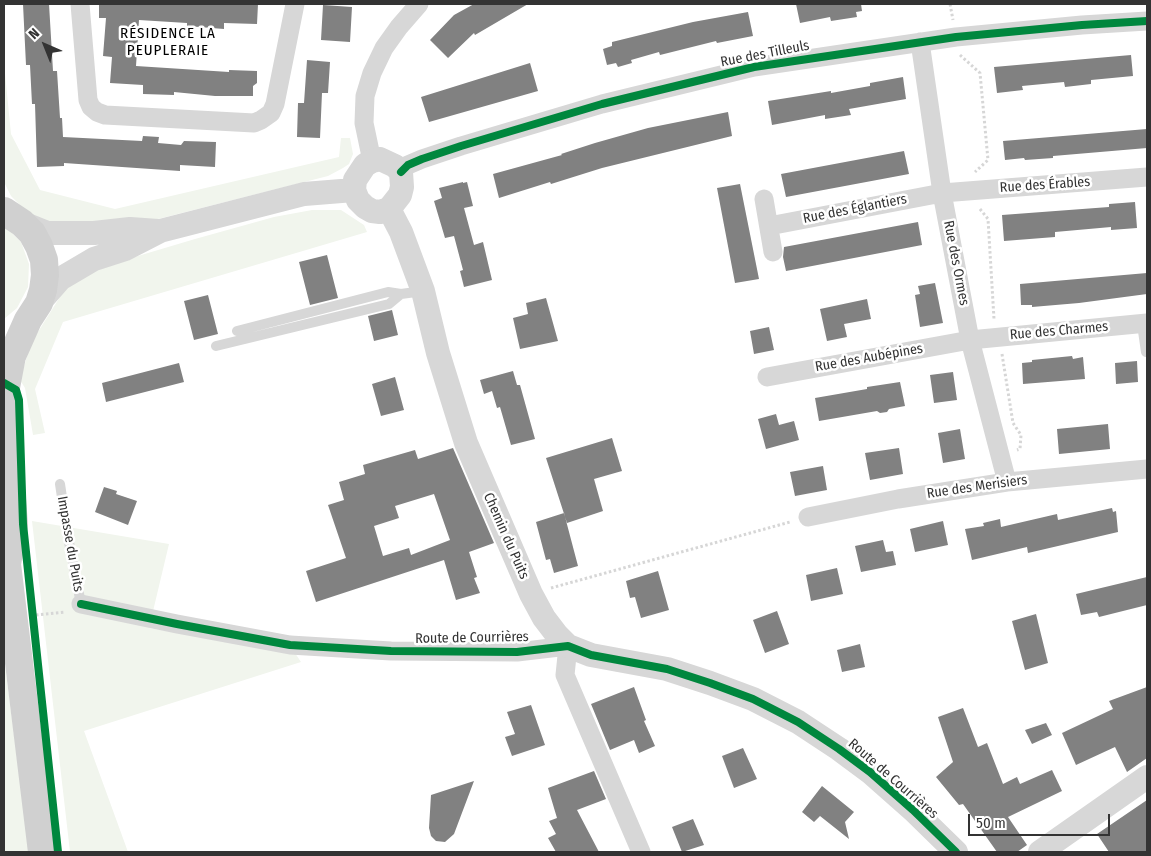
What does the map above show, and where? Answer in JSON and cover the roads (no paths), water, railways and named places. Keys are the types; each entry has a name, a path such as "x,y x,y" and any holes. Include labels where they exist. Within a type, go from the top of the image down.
{"main road":[{"path":"10,212 32,233 44,260 45,275 43,290 12,356 4,398 14,524 6,559 42,852"},
{"path":"4,337 11,334 33,312"}],"street":[{"path":"80,4 88,100 91,107 97,112 254,123 262,120 270,113 275,104 295,4"},
{"path":"372,161 364,123 365,96 372,73 384,48 414,5"},
{"name":"Rue des Tilleuls","path":"401,172 408,165 422,159 602,104 754,67 956,37 1147,21"},
{"name":"Rue des Ormes","path":"920,42 942,192 970,340 1007,482"},
{"path":"380,160 395,166 401,172 403,180 400,196 389,209 380,212 372,211 358,200 354,190 355,180 358,172 365,165 372,161 380,160"},
{"name":"Rue des Érables","path":"942,192 1147,177"},
{"path":"33,312 60,278 94,259 125,249 160,232 304,194 354,190"},
{"name":"Rue des Églantiers","path":"769,226 942,192"},
{"path":"764,199 773,252"},
{"name":"Chemin du Puits","path":"389,209 401,232 412,293 443,369 466,443 531,594 544,618 568,646"},
{"path":"10,212 47,233 94,233 130,229 160,232"},
{"name":"Rue des Charmes","path":"970,340 1145,324"},
{"name":"Rue des Aubépines","path":"767,377 970,340"},
{"name":"Rue des Merisiers","path":"808,517 898,499 1007,482 1147,469"},
{"name":"Route de Courrières","path":"81,604 290,645 391,651 508,652 568,646 591,656 667,669 753,699 798,722 840,749 870,772 956,852"},
{"path":"568,646 565,675 641,852"},
{"path":"1040,852 1147,777"}],"lane":[{"path":"236,331 388,292 412,293"},
{"path":"216,346 389,304 412,293"},
{"path":"1145,324 1146,352"},
{"name":"Impasse du Puits","path":"60,484 81,604"}],"district":[{"name":"RÉSIDENCE LA PEUPLERAIE","path":"168,42"}]}
